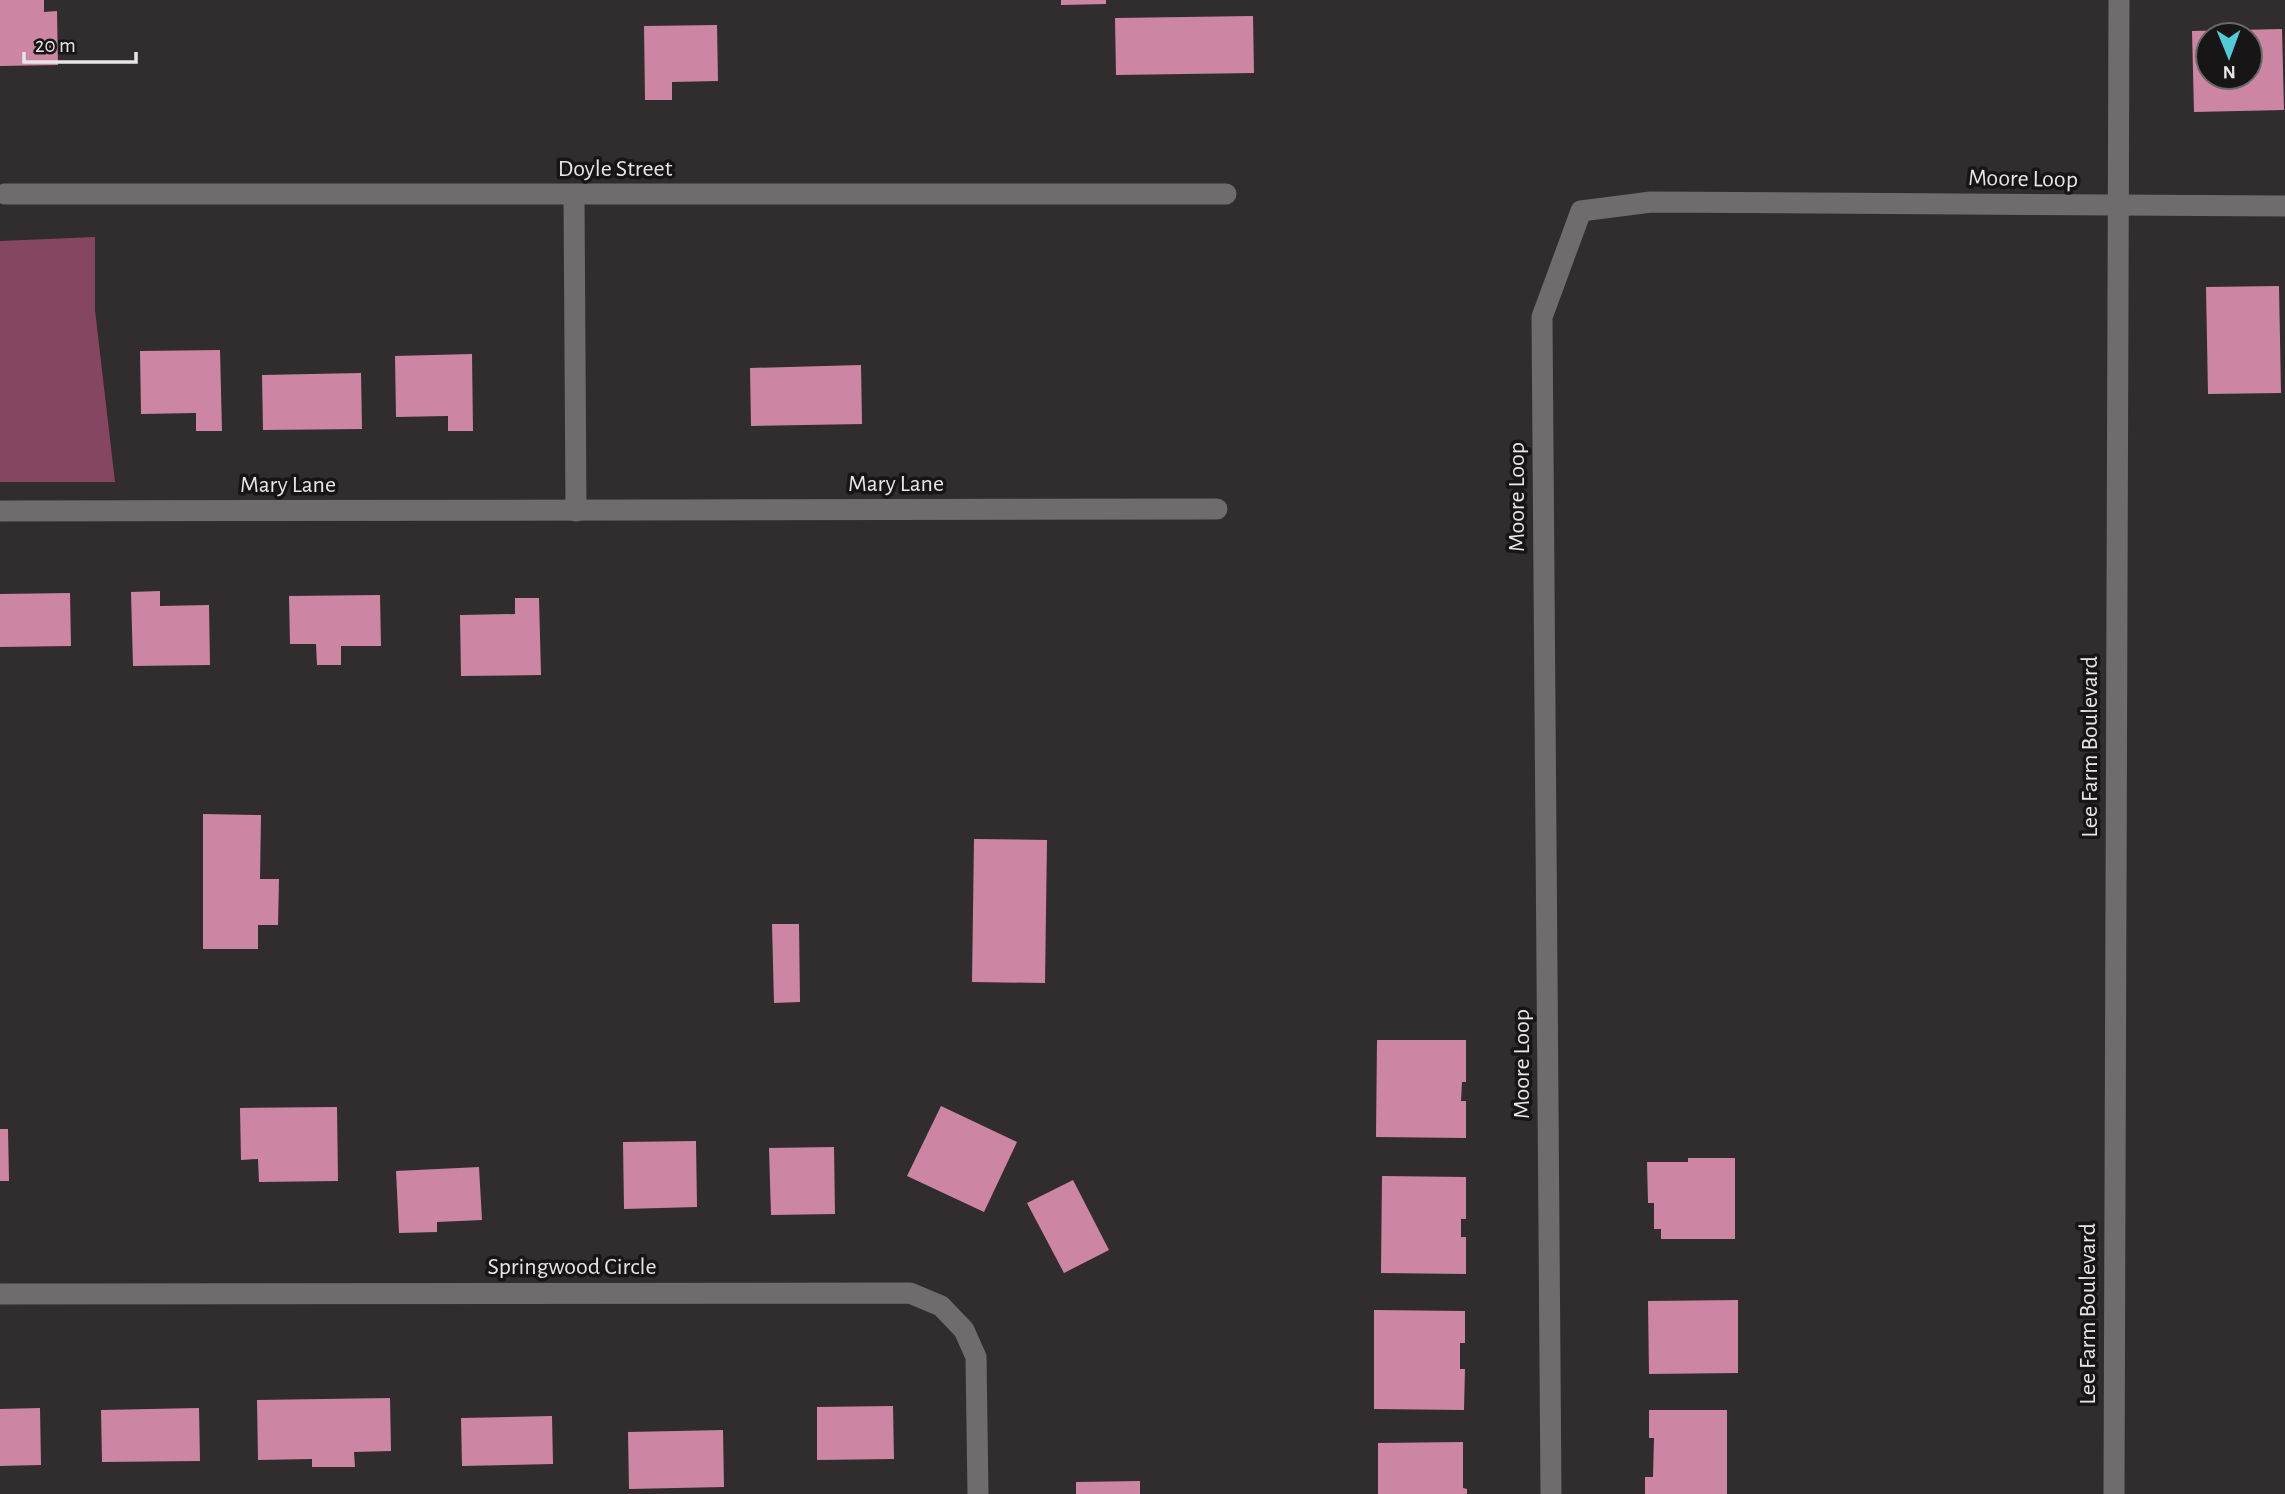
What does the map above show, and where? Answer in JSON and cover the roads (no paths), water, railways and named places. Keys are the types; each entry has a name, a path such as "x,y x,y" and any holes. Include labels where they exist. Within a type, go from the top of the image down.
{"street":[{"name":"Lee Farm Boulevard","path":"2114,1494 2119,0"},
{"name":"Doyle Street","path":"5,194 1226,194"},
{"path":"574,196 576,511"},
{"name":"Moore Loop","path":"1551,1494 1542,317 1581,211 1651,202 2285,206"},
{"name":"Mary Lane","path":"0,511 1217,509"},
{"name":"Springwood Circle","path":"0,1294 910,1293 941,1306 964,1330 976,1357 978,1494"}]}
